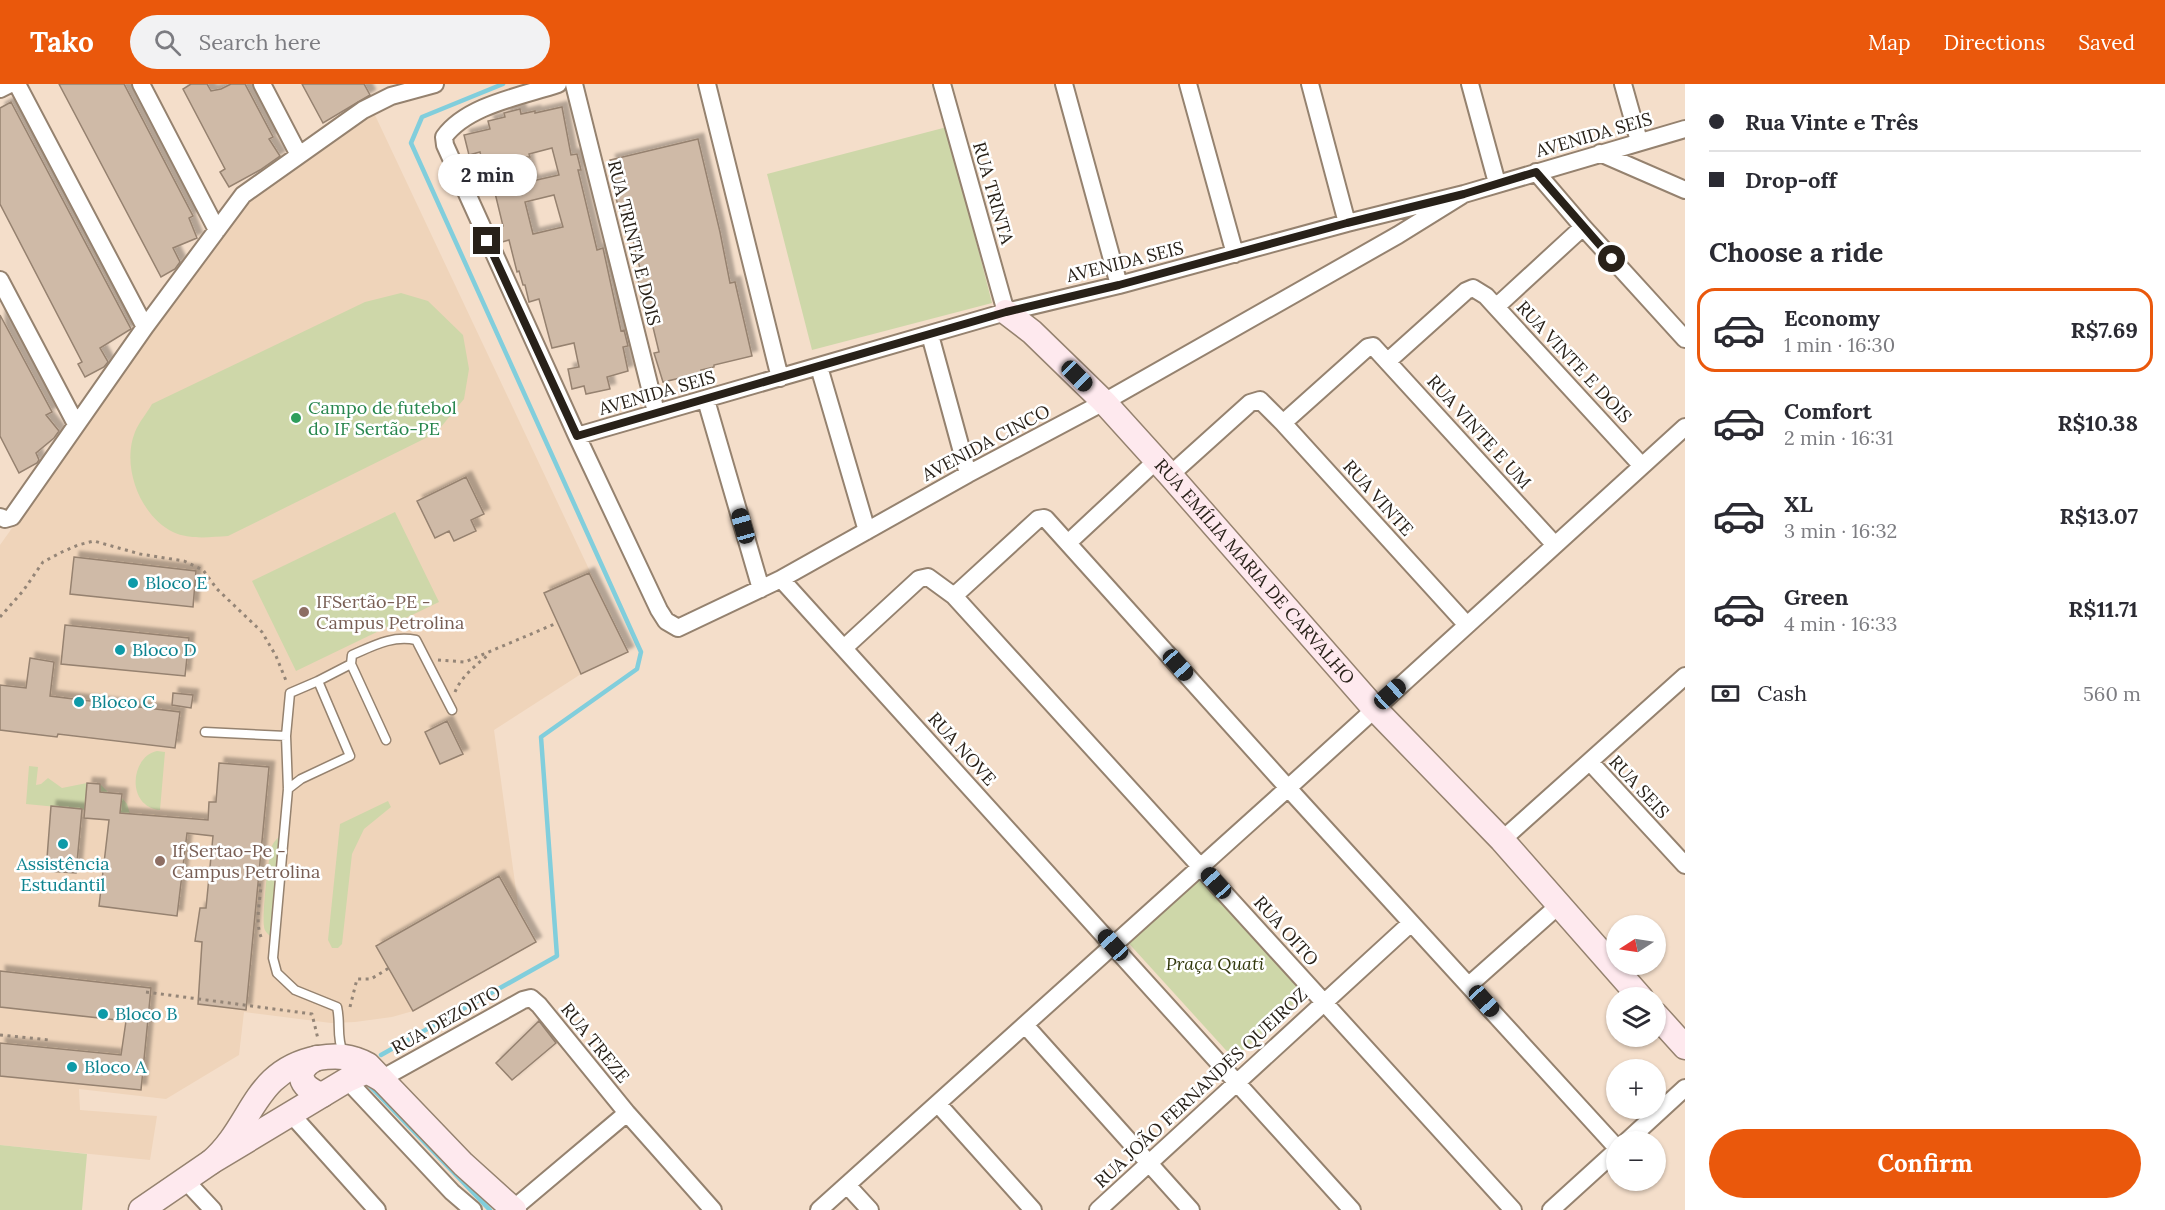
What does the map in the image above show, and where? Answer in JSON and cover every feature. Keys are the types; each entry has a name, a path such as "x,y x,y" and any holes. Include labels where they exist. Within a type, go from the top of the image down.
{"street":[{"path":"0,89 10,84"},
{"path":"18,84 145,327"},
{"path":"141,84 218,230"},
{"path":"262,84 299,155"},
{"path":"2,518 12,517 145,327 243,195 388,90 435,84"},
{"path":"558,84 483,108 456,123 444,137 447,154 577,436"},
{"name":"RUA TRINTA E DOIS","path":"574,84 656,412"},
{"path":"707,84 780,378"},
{"name":"RUA TRINTA","path":"942,84 1006,312"},
{"path":"1064,84 1119,285"},
{"path":"1188,84 1235,254"},
{"path":"1310,84 1347,223"},
{"path":"1470,84 1497,183"},
{"path":"1623,84 1639,141"},
{"name":"AVENIDA SEIS","path":"577,436 1006,312 1119,285 1464,194 1685,129"},
{"path":"1600,153 1685,190"},
{"path":"1536,172 1582,227 1685,339"},
{"name":"AVENIDA CINCO","path":"577,436 659,610 666,621 678,628 781,579 968,474 1104,402 1398,235 1464,194"},
{"path":"1496,307 1582,227"},
{"path":"0,280 76,424"},
{"name":"RUA VINTE E DOIS","path":"1388,362 1468,289 1475,288 1486,296 1642,466"},
{"name":"RUA EMÍLIA MARIA DE CARVALHO","path":"1006,312 1032,332 1104,402 1164,467 1374,708 1502,840 1631,987"},
{"path":"930,335 968,474"},
{"name":"RUA VINTE E UM","path":"1283,423 1368,347 1373,346 1556,545"},
{"path":"819,367 867,531"},
{"path":"706,400 761,589"},
{"name":"RUA VINTE","path":"1164,467 1250,403 1260,400 1466,624"},
{"path":"819,1210 1685,427"},
{"path":"1069,542 1164,467"},
{"path":"954,596 1038,519 1044,518 1069,542 1288,788 1606,1137"},
{"name":"RUA OITO","path":"843,648 919,579 928,577 954,596 1513,1210"},
{"name":"RUA NOVE","path":"781,579 1352,1210"},
{"path":"1502,840 1683,683"},
{"name":"RUA SEIS","path":"1590,762 1685,865"},
{"path":"1469,985 1558,906"},
{"name":"RUA JOÃO FERNANDES QUEIROZ","path":"1098,1210 1411,923"},
{"name":"RUA DEZOITO","path":"381,1079 523,1000 531,998"},
{"name":"RUA TREZE","path":"531,998 627,1113 713,1210"},
{"path":"1025,1024 1191,1210"},
{"path":"1666,1026 1685,1047"},
{"path":"322,1095 308,1088 303,1082 302,1068 306,1064 333,1063 356,1058 368,1065 463,1164 513,1209 627,1113"},
{"path":"211,1162 230,1144 260,1093 289,1068 301,1062 333,1063 452,1192 473,1210"},
{"path":"141,1210 211,1162 322,1095 333,1063"},
{"path":"1638,1131 1685,1088"},
{"path":"938,1104 1034,1210"},
{"path":"291,1114 377,1210"},
{"path":"1551,1210 1606,1159"},
{"path":"185,1180 213,1210"},
{"path":"847,1185 870,1210"}],"lane":[{"path":"386,740 351,664 351,655 389,639 416,640 452,710"},
{"path":"333,1063 338,1040 337,1007 295,990 277,973 273,958 288,789 286,736 290,693 351,664"},
{"path":"288,789 301,779 351,756 318,681"},
{"path":"205,732 286,736"}],"path":[{"path":"0,616 23,591 43,562 78,545 94,542 140,554 184,561 203,570 217,589 262,632 276,656 290,693"},
{"path":"452,710 458,684 475,666 492,652 557,623"},
{"path":"338,1012 350,1009 357,979 371,978 389,968"},
{"path":"146,992 312,1014 314,1026 333,1063"},
{"path":"0,1035 49,1040"}],"shaded area":[{"name":"IFSertão-PE - Campus Petrolina","path":"374,113 628,652 581,674 494,730 519,912 536,942 413,1011 392,1017 331,1023 244,1012 239,1055 166,1099 79,1089 80,1110 157,1116 150,1160 0,1145 0,545 242,205"}],"green space":[{"path":"947,127 992,303 812,350 767,174"},
{"name":"Campo de futebol do IF Sertão-PE","path":"401,293 428,301 463,335 469,369 464,399 436,433 228,536 186,536 161,525 151,514 136,489 130,460 135,432 152,404 365,302"},
{"path":"395,512 439,602 296,671 252,581"},
{"path":"157,751 165,752 160,810 149,807 141,800 136,781 137,771 142,762 148,755"},
{"path":"29,766 38,767 36,785 48,778 62,788 87,783 86,795 99,796 100,784 121,805 122,798 130,814 26,804"},
{"path":"388,801 391,807 364,829 352,854 342,944 338,948 332,948 328,940 340,824"},
{"path":"282,835 271,937 266,932 264,921 267,876 272,845"},
{"name":"Praça Quati","path":"1196,870 1306,992 1234,1059 1123,937"},
{"path":"0,1145 87,1154 82,1210 0,1210"}],"building":[{"path":"59,84 124,84 193,216 189,218 197,238 173,248 180,262 175,269 161,277"},
{"path":"191,84 207,84 211,91 231,84 245,84 273,137 269,139 280,156 229,187 220,172 225,169 183,89"},
{"path":"302,84 364,84 370,95 323,123"},
{"path":"11,102 131,329 100,348 108,362 104,367 85,377 78,364 82,362 0,204 0,108"},
{"path":"562,107 571,155 577,154 581,170 578,170 597,250 603,248 621,331 624,330 628,346 623,347 628,371 607,377 610,389 586,394 584,386 572,389 568,369 579,367 574,343 552,348 539,299 529,302 525,285 523,285 519,271 517,272 509,240 502,242 498,227 503,226 495,193 506,190 498,157 482,161 480,152 469,155 464,135 490,129 488,121 505,117 504,113 520,109 521,114 535,111 535,113","holes":["552,148 559,175 532,181 527,157 530,157 529,154","554,195 563,227 533,234 525,202"]},
{"path":"698,139 730,283 735,282 752,356 714,365 714,367 701,370 702,373 663,382 654,353 659,352 652,323 647,322 643,306 637,274 641,273 626,211 620,212 615,195 618,194 610,160"},
{"path":"0,315 52,412 46,415 59,431 36,453 39,460 37,463 19,473 0,436"},
{"path":"466,477 484,514 471,520 476,531 454,541 449,531 435,538 417,501"},
{"name":"Bloco E","path":"74,557 196,571 193,607 70,594"},
{"path":"589,573 628,652 581,674 544,593"},
{"name":"Bloco D","path":"65,625 189,638 185,676 61,664"},
{"path":"30,658 54,662 50,696 180,712 175,748 58,734 57,737 0,730 0,685 26,688"},
{"path":"173,693 193,695 191,708 172,705"},
{"path":"447,721 463,754 440,764 425,732"},
{"path":"219,763 269,767 246,1010 198,1004 202,942 195,941 200,908 206,908 213,836 187,833 177,916 99,906 109,820 84,818 87,783 100,784 100,792 122,794 120,813 208,820 209,802 216,802"},
{"name":"Assistência Estudantil","path":"51,806 82,809 76,873 46,871"},
{"path":"499,876 536,942 413,1011 376,946"},
{"path":"0,971 151,988 141,1090 0,1076 0,1043 121,1055 126,1021 0,1007"},
{"path":"539,1021 556,1043 512,1080 496,1063"}],"waterway":[{"path":"381,1055 557,956 541,737 637,669 641,652 411,143 422,117 503,84"},
{"path":"367,1083 490,1210"}],"place":[{"name":"Campo de futebol do IF Sertão-PE","path":"296,418"},
{"name":"Bloco E","path":"133,583"},
{"name":"IFSertão-PE - Campus Petrolina","path":"304,612"},
{"name":"Bloco D","path":"120,650"},
{"name":"Bloco C","path":"79,702"},
{"name":"Assistência Estudantil","path":"63,844"},
{"name":"If Sertao-Pe - Campus Petrolina","path":"160,861"},
{"name":"Bloco B","path":"103,1014"},
{"name":"Bloco A","path":"72,1067"}],"route":[{"path":"487,241 577,436 1006,312 1119,285 1464,194 1536,172 1612,259"}]}
